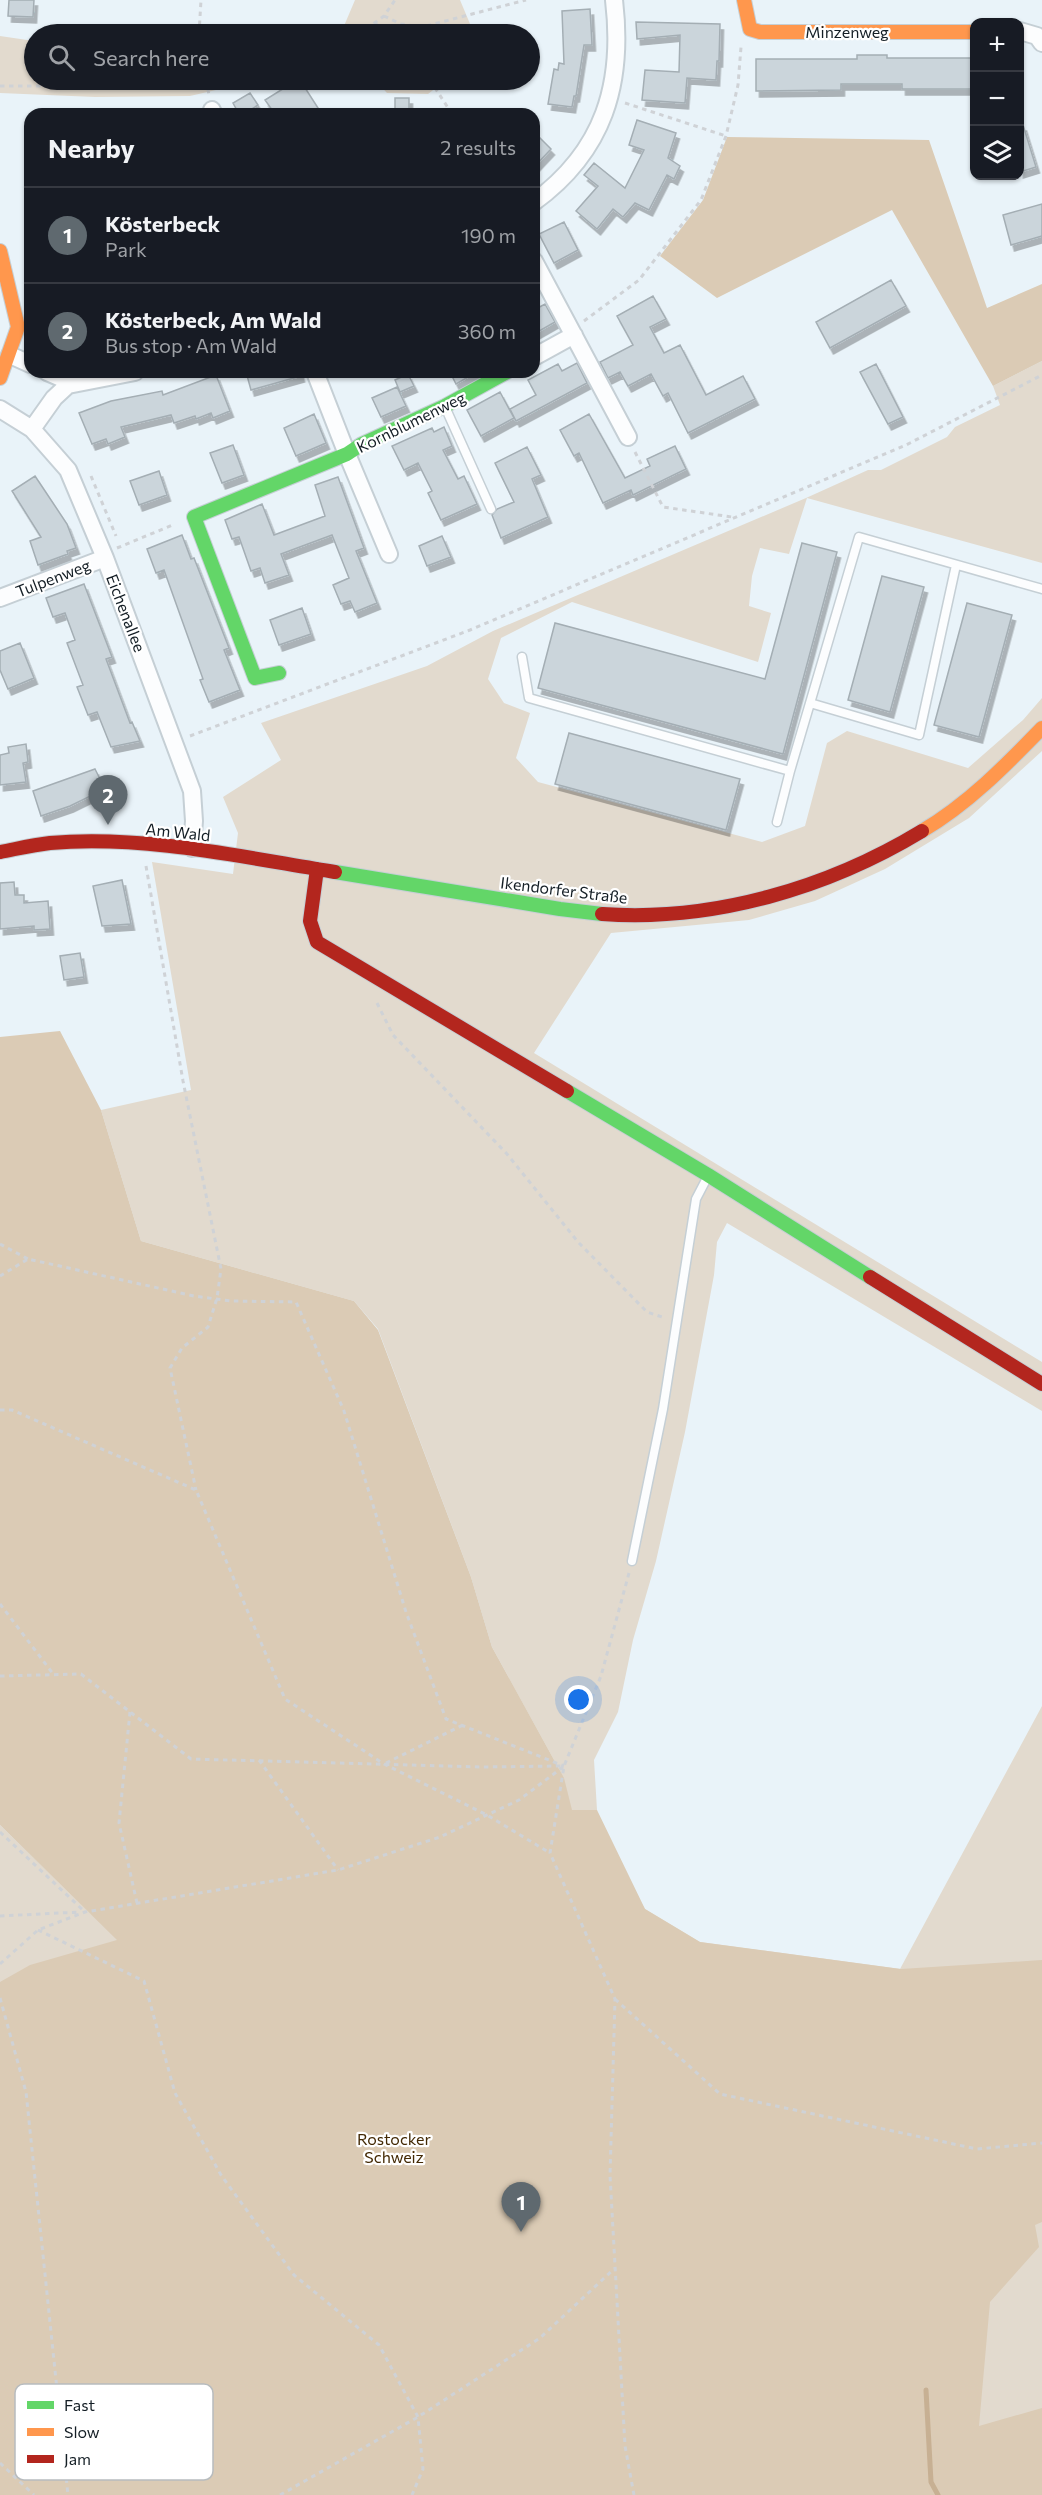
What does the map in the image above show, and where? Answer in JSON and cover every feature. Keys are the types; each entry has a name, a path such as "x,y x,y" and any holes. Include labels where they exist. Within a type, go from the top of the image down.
{"street":[{"path":"540,196 574,165 597,132 611,98 617,56 614,0"},
{"path":"744,0 750,29"},
{"name":"Minzenweg","path":"750,29 760,32 970,32"},
{"path":"1024,32 1037,36 1042,43"},
{"path":"0,251 18,327 0,378"},
{"path":"540,272 628,437"},
{"path":"540,354 574,335"},
{"path":"10,355 24,361"},
{"path":"61,378 69,385"},
{"path":"32,429 54,398 69,385 105,378"},
{"name":"Kornblumenweg","path":"317,378 390,554"},
{"name":"Kornblumenweg","path":"194,517 347,454 362,444 445,406 496,378"},
{"name":"Eichenallee","path":"0,409 32,429 68,470 105,558 192,790 194,821 192,848"},
{"path":"194,517 255,678 279,673"},
{"name":"Tulpenweg","path":"0,598 105,558"},
{"name":"Ikendorfer Straße","path":"317,869 549,908 623,916 686,912 755,900 823,880 877,858 936,823 993,778 1042,728"},
{"name":"Am Wald","path":"0,852 52,843 98,842 192,848 317,869"},
{"path":"317,869 310,921 317,942 708,1175 1042,1384"}],"lane":[{"path":"445,406 491,509"},
{"path":"777,822 859,537 1042,589"},
{"path":"810,703 919,735 956,565"},
{"path":"522,657 529,698 790,771"},
{"path":"632,1561 663,1409 696,1199 708,1175"}],"path":[{"path":"200,24 201,0"},
{"path":"375,23 384,16 394,0"},
{"path":"434,24 526,0"},
{"path":"384,16 401,24"},
{"path":"574,335 578,325 639,280 701,200 726,135 738,86 741,43 750,29"},
{"path":"0,86 24,86"},
{"path":"436,90 448,108"},
{"path":"611,98 726,135"},
{"path":"174,741 470,630 906,445 1042,375"},
{"path":"628,437 663,507 734,517"},
{"path":"105,558 120,545 194,517"},
{"path":"143,845 183,1081 221,1269 217,1299 208,1327 182,1348 170,1368 196,1490 285,1699 384,1764 487,1815 550,1853"},
{"path":"373,996 393,1035 507,1154 578,1242 647,1312 677,1322"},
{"path":"0,1244 28,1259 184,1294 231,1301 296,1302 344,1411 406,1612 446,1719 564,1766"},
{"path":"0,1276 28,1259"},
{"path":"0,1410 12,1410 196,1490"},
{"path":"632,1561 601,1676 564,1766 550,1853 615,1999 720,2094 977,2149 1042,2143"},
{"path":"0,1604 54,1675"},
{"path":"0,1676 81,1674 192,1759 483,1767 564,1766"},
{"path":"130,1712 119,1823 137,1903"},
{"path":"384,1764 463,1725"},
{"path":"259,1760 338,1870"},
{"path":"0,1916 85,1912 338,1870 440,1837 519,1800 564,1766"},
{"path":"0,1832 85,1912"},
{"path":"0,1964 38,1930 85,1912"},
{"path":"38,1930 144,1981 175,2093 221,2175 294,2275 379,2345 418,2417 423,2469 412,2495"},
{"path":"0,1998 26,2092 56,2384"},
{"path":"615,1999 609,2175 625,2446 634,2495"},
{"path":"280,2495 418,2417 540,2338 615,2268"},
{"path":"0,2463 15,2477"},
{"path":"18,2480 34,2495"},
{"path":"66,2480 68,2495"}],"green space":[{"path":"355,0 460,0 470,24 345,24"},
{"path":"0,36 24,40 24,90 216,90 190,96 95,97 0,93"},
{"path":"384,90 433,90 428,94 387,93"},
{"path":"727,137 929,140 987,308 1042,284 1042,361 993,386 892,210 717,298 660,256 703,200"},
{"path":"1042,361 1042,563 807,498 789,554 760,548 752,576 749,606 771,613 758,662 572,602 501,638 488,679 504,703 530,713 516,758 538,782 762,842 805,826 827,743 847,731 968,768 1023,720 1042,698 1042,751 969,818 885,869 815,901 749,920 611,933 534,1053 1042,1362 1042,1411 727,1223 717,1242 714,1275 685,1432 656,1561 633,1640 618,1712 594,1760 597,1810 584,1811 645,1909 700,1942 900,1969 1042,1706 1042,2495 0,2495 0,1825 91,1914 559,1769 492,1647 471,1577 378,1329 354,1301 141,1241 101,1110 191,1090 152,862 233,874 238,833 223,797 281,760 261,723 427,666 493,631 868,470 881,470 947,437 955,427 1000,405 993,386"},
{"name":"Rostocker Schweiz","path":"60,1031 101,1110 141,1241 354,1301 378,1330 471,1577 492,1647 564,1778 572,1810 597,1810 645,1909 700,1942 901,1969 1042,1960 1042,2222 1035,2225 1039,2247 990,2302 979,2426 1042,2408 1042,2495 0,2495 0,1982 30,1965 117,1940 0,1825 0,1037"}],"building":[{"path":"9,0 34,0 33,17 8,16"},
{"path":"590,9 592,45 584,45 576,96 574,96 572,107 548,104 554,69 558,70 559,63 564,64 562,11"},
{"path":"636,22 720,24 716,80 687,78 685,103 642,100 645,70 679,72 680,35 637,39"},
{"path":"857,55 887,55 887,58 970,58 970,89 902,89 902,84 841,84 841,90 756,91 756,59 857,59"},
{"path":"281,90 306,90 318,108 271,108 265,100"},
{"path":"250,93 258,105 253,108 236,108 233,103"},
{"path":"395,98 409,98 409,108 395,108"},
{"path":"637,120 676,133 668,158 680,166 674,179 667,175 649,210 635,203 623,217 613,209 597,229 576,211 598,186 584,175 594,163 625,188 644,150 629,145"},
{"path":"1024,128 1036,167 1024,171"},
{"path":"540,138 551,149 540,161"},
{"path":"1042,204 1042,236 1011,245 1003,215"},
{"path":"564,222 578,250 554,263 540,234"},
{"path":"891,280 906,306 830,348 816,322"},
{"path":"653,296 666,319 650,327 664,353 680,345 706,395 743,376 755,399 688,433 668,393 663,396 651,374 628,386 620,372 608,378 600,362 633,345 617,316"},
{"path":"545,304 555,322 540,331 540,307"},
{"path":"577,363 587,383 516,421 510,409 536,395 528,380 540,378 540,374 558,364 562,371"},
{"path":"876,364 903,417 888,424 860,372"},
{"path":"208,378 217,378 230,411 213,418 211,413 196,419 195,416 174,423 171,415 121,427 125,437 108,444 106,439 92,444 79,413 111,401 162,391 163,395"},
{"path":"248,378 294,378 251,390"},
{"path":"410,378 414,386 400,392 395,380"},
{"path":"453,378 466,378 456,384"},
{"path":"397,387 406,406 381,417 372,398"},
{"path":"500,392 514,418 481,436 467,410"},
{"path":"314,414 326,443 296,456 284,428"},
{"path":"589,414 625,478 650,466 647,459 675,446 686,469 633,495 631,490 603,503 579,453 574,456 560,430"},
{"path":"444,427 452,446 443,450 458,479 464,476 477,504 441,520 428,493 432,491 418,463 404,470 392,446 432,428 434,432"},
{"path":"233,445 244,475 222,483 210,453"},
{"path":"527,447 541,475 532,479 548,517 501,538 492,515 497,509 514,502 495,463"},
{"path":"159,471 167,495 139,505 130,481"},
{"path":"35,476 67,524 76,548 67,551 68,554 38,565 30,541 41,537 12,491"},
{"path":"338,477 364,548 356,551 377,603 355,612 350,601 341,604 333,585 349,578 332,535 281,554 289,575 265,583 260,568 251,571 239,537 232,539 225,520 262,504 274,535 325,516 315,485"},
{"path":"182,535 191,559 194,558 229,648 224,650 240,690 209,702 164,570 156,573 147,549"},
{"path":"442,536 451,557 427,566 419,546"},
{"path":"802,543 837,552 783,754 538,688 555,623 765,679"},
{"path":"882,576 924,587 890,712 848,700"},
{"path":"84,584 112,657 106,659 130,723 132,722 140,741 111,747 97,712 88,715 77,687 83,685 67,643 75,640 65,613 53,617 46,598"},
{"path":"967,603 1012,615 979,737 934,725"},
{"path":"302,608 311,634 279,645 270,620"},
{"path":"20,643 34,678 8,689 0,670 0,651"},
{"path":"569,733 740,779 726,830 555,784"},
{"path":"26,744 28,762 23,763 26,782 0,785 0,755 9,753 8,747"},
{"path":"95,769 105,789 70,806 41,816 33,791"},
{"path":"122,880 131,924 102,926 93,886"},
{"path":"14,882 15,895 24,895 24,903 48,901 50,929 34,930 34,926 0,929 0,883"},
{"path":"80,953 84,977 64,980 60,956"}],"waterway":[{"path":"926,2390 931,2482 938,2495"}],"traffic: fast":[{"path":"279,673 255,678 194,517 347,454 362,444 445,406 496,378"},
{"path":"335,872 602,914"},
{"path":"567,1091 708,1175 870,1277"}],"traffic: slow":[{"path":"744,0 750,29 760,32 970,32"},
{"path":"0,251 18,327 0,378"},
{"path":"922,831 970,797 1042,728"}],"traffic: jam":[{"path":"602,914 644,915 686,912 768,897 848,869 922,831"},
{"path":"0,852 50,843 122,842 229,854 335,872"},
{"path":"317,869 310,921 317,942 567,1091"},
{"path":"870,1277 1042,1384"}],"place":[{"name":"Kösterbeck, Am Wald","path":"108,825"},
{"name":"Kösterbeck","path":"521,2232"}]}
